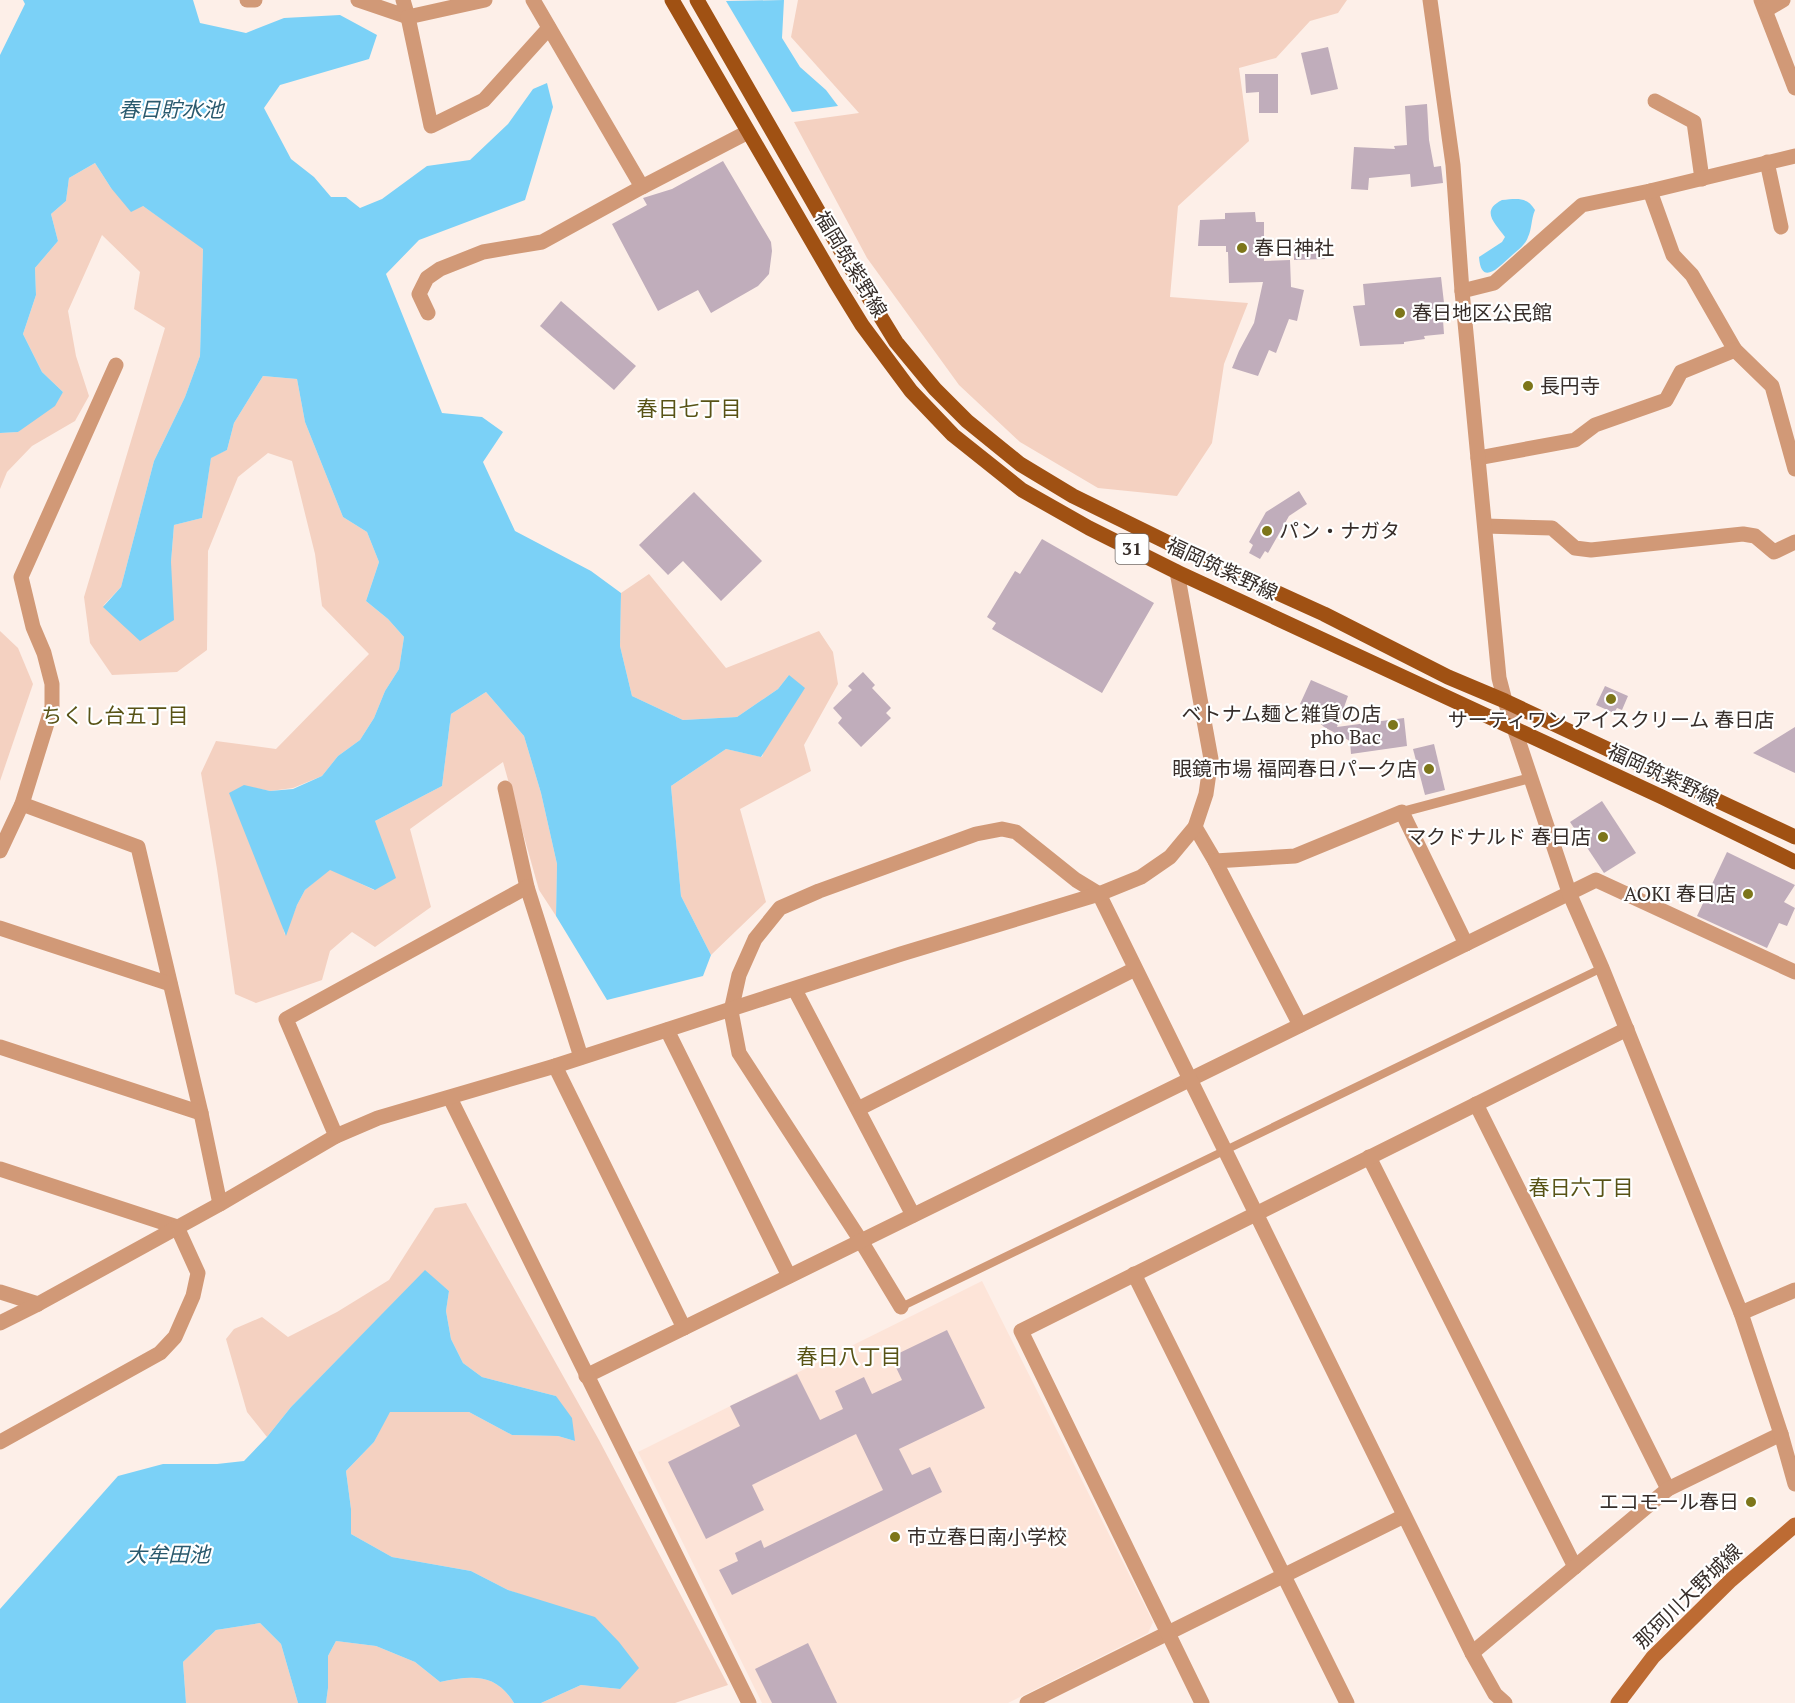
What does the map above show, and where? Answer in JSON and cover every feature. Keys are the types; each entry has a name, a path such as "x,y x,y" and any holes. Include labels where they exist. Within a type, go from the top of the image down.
{"main road":[{"name":"福岡筑紫野線","path":"672,0 862,325 911,391 953,435 1022,490 1089,528 1177,572 1795,862"},
{"name":"福岡筑紫野線","path":"697,0 852,270 896,342 935,389 967,421 1020,464 1074,496 1187,552 1324,614 1448,676 1795,837"},
{"name":"那珂川大野城線","path":"1618,1703 1653,1657 1731,1580 1795,1525"}],"street":[{"path":"247,0 255,0"},
{"path":"358,0 408,17 485,0"},
{"path":"403,0 430,126 484,100 549,28"},
{"path":"533,0 642,187"},
{"path":"1430,0 1453,165 1462,291 1499,678 1513,728 1570,895 1627,1029 1741,1313 1795,1484"},
{"path":"1783,0 1763,5 1795,88"},
{"path":"1655,101 1694,122 1702,178"},
{"path":"428,313 419,294 427,278 440,269 483,252 542,242 748,132"},
{"path":"1462,291 1494,283 1582,205 1795,156"},
{"path":"1767,162 1781,227"},
{"path":"1650,191 1674,255 1692,275 1735,350 1772,386 1795,469"},
{"path":"1478,458 1575,440 1595,426 1666,400 1681,372 1735,350"},
{"path":"0,851 22,804 52,707 52,684 44,653 33,627 21,577 116,365"},
{"path":"1485,526 1552,528 1575,548 1591,550 1743,534 1755,536 1774,552 1795,542"},
{"path":"0,1323 219,1204 336,1136 378,1118 450,1098 730,1011 900,954 1099,894 1141,877 1170,857 1195,828 1206,794 1211,759 1177,572"},
{"path":"1215,861 1295,856 1402,812 1530,778"},
{"path":"505,788 527,887 581,1057"},
{"path":"22,804 138,847 201,1113 219,1204"},
{"path":"1402,812 1466,944"},
{"path":"1195,828 1215,861 1300,1025"},
{"path":"901,1307 739,1053 730,1011 739,975 755,939 780,908 819,891 976,834 1002,829 1016,832 1076,880 1099,894 1472,1653 1495,1694 1505,1703"},
{"path":"586,1376 1570,895 1596,880 1795,972"},
{"path":"336,1136 286,1019 527,887"},
{"path":"0,928 170,984"},
{"path":"858,1109 1135,969"},
{"path":"795,990 913,1215"},
{"path":"1202,1703 1021,1330 1627,1029"},
{"path":"667,1030 789,1276"},
{"path":"0,1047 201,1113"},
{"path":"555,1066 684,1328"},
{"path":"450,1098 749,1703"},
{"path":"1476,1104 1668,1489"},
{"path":"1370,1157 1575,1567"},
{"path":"0,1169 177,1227 198,1273 193,1296 175,1337 160,1353 0,1442"},
{"path":"1134,1274 1347,1703"},
{"path":"1741,1313 1795,1290"},
{"path":"0,1292 38,1304"},
{"path":"1472,1653 1668,1489 1781,1434"},
{"path":"1027,1703 1044,1699 1167,1634 1404,1516"}],"lane":[{"path":"901,1307 1602,968"}],"shaded area":[{"path":"798,0 1347,0 1338,13 1310,21 1276,58 1239,68 1249,141 1178,206 1170,297 1248,303 1224,364 1212,443 1177,496 1098,488 1020,442 959,385 867,258 794,122 859,113 791,37"},
{"path":"95,163 111,188 143,206 203,248 200,356 185,397 154,461 121,587 103,606 171,562 174,525 202,518 211,457 227,450 234,423 263,376 297,379 305,422 343,517 367,532 379,562 366,601 388,619 404,637 399,669 385,691 374,718 360,740 338,756 322,776 293,788 270,791 244,786 285,935 305,890 330,869 374,890 375,821 442,786 451,714 486,692 524,736 541,793 557,864 556,916 539,890 503,762 410,829 431,907 375,947 352,932 330,951 322,980 256,1003 235,994 201,773 216,741 276,749 369,654 322,606 315,554 292,461 268,453 238,477 208,551 207,650 177,672 112,675 90,643 84,597 165,328 134,309 140,272 102,235 68,311 76,356 89,396 75,421 32,446 7,472 0,489 0,433 18,432 63,392 42,372 23,334 36,295 35,268 58,241 51,214 66,201 69,178"},
{"path":"649,574 726,668 819,631 833,652 838,684 804,745 811,771 740,809 766,902 711,955 681,896 671,786 726,749 762,757 789,675 778,689 737,717 683,720 632,696 620,646 621,593"},
{"path":"0,631 18,648 33,684 0,781"},
{"path":"466,1203 599,1440 728,1685 675,1703 541,1703 581,1685 620,1689 542,1602 508,1590 471,1571 392,1557 351,1534 351,1509 346,1471 374,1442 389,1412 469,1412 512,1435 558,1436 575,1441 556,1396 482,1377 463,1363 451,1339 446,1311 449,1291 425,1271 291,1407 267,1437 247,1412 226,1339 234,1329 262,1317 288,1337 337,1312 389,1280 435,1208"},
{"name":"市立春日南小学校","path":"982,1281 1153,1622 1148,1633 1008,1703 762,1703 638,1452"},
{"path":"260,1623 281,1644 298,1703 186,1703 183,1662 216,1630"},
{"path":"336,1641 376,1646 415,1662 440,1682 462,1678 490,1681 507,1693 514,1703 326,1703 328,1656"}],"water":[{"name":"春日貯水池","path":"23,0 193,0 200,23 246,33 284,18 340,15 377,35 369,59 280,85 264,108 291,159 314,177 331,197 346,197 360,208 382,199 427,166 470,160 508,124 533,89 547,83 553,107 525,200 419,240 386,274 442,413 482,417 503,432 483,462 515,531 591,571 621,593 620,646 632,696 683,720 737,717 778,689 789,675 805,688 761,757 726,749 671,786 681,896 711,955 703,976 607,1000 556,916 557,864 541,793 524,736 486,692 451,714 442,786 375,821 396,878 375,890 330,870 305,890 286,936 229,793 244,785 270,791 293,789 322,776 338,756 360,740 374,718 385,691 399,669 404,637 388,619 366,601 379,562 367,532 343,517 305,422 297,379 263,376 234,423 227,450 211,458 202,518 174,525 171,562 174,620 140,641 103,607 121,587 154,461 185,397 200,356 203,249 143,206 131,212 111,188 95,163 69,178 66,201 51,214 58,241 35,268 36,295 23,334 42,372 63,392 55,406 18,432 0,433 0,55 25,4"},
{"path":"784,0 782,38 800,67 826,90 838,106 792,112 726,1"},
{"path":"1502,200 1525,200 1535,210 1525,243 1495,270 1486,273 1480,266 1479,257 1502,242 1505,237 1494,222 1491,213 1495,204"},
{"name":"大牟田池","path":"425,1270 449,1291 446,1311 451,1339 463,1363 482,1377 556,1396 572,1418 575,1441 558,1436 512,1435 469,1412 390,1412 374,1442 346,1471 351,1509 351,1534 392,1557 471,1571 508,1590 595,1617 619,1642 639,1668 620,1689 581,1685 541,1703 514,1703 507,1693 490,1681 462,1678 440,1682 415,1662 376,1646 336,1641 328,1656 326,1703 298,1703 281,1644 260,1623 216,1630 183,1662 186,1703 0,1703 0,1609 118,1476 163,1464 217,1464 244,1461 291,1407"}],"building":[{"path":"1328,47 1338,89 1311,95 1301,53"},
{"path":"1245,74 1278,74 1278,113 1259,113 1259,92 1246,93"},
{"path":"1427,104 1429,140 1434,167 1441,166 1443,183 1411,187 1410,174 1369,178 1368,190 1351,189 1354,147 1395,149 1394,146 1407,145 1405,106"},
{"path":"723,161 771,242 769,274 758,286 711,313 698,290 658,311 612,224 647,205 643,198 672,189"},
{"path":"1255,212 1256,222 1264,222 1264,261 1290,260 1291,287 1304,290 1297,321 1289,319 1276,353 1269,350 1258,376 1232,368 1254,323 1263,282 1229,283 1226,246 1198,246 1200,220 1225,219 1225,213"},
{"path":"1324,244 1325,259 1294,260 1294,245"},
{"name":"春日地区公民館","path":"1441,277 1446,320 1443,320 1444,334 1424,336 1425,339 1404,342 1404,344 1360,346 1353,306 1365,305 1363,284"},
{"path":"561,301 636,366 614,390 540,326"},
{"name":"パン・ナガタ","path":"1299,491 1307,504 1289,516 1268,553 1265,551 1260,559 1249,553 1253,545 1249,542 1266,512"},
{"path":"694,492 762,561 721,601 683,561 668,575 639,545"},
{"path":"1042,539 1154,603 1102,693 992,629 996,623 987,617 1015,571 1020,574"},
{"path":"863,672 875,685 872,688 891,708 886,713 891,718 861,747 838,723 842,718 833,708 852,690 848,686"},
{"path":"1311,680 1348,696 1337,727 1404,718 1407,746 1351,754 1350,741 1324,727 1300,704"},
{"name":"サーティワン アイスクリーム 春日店","path":"1605,686 1628,696 1622,710 1617,708 1614,713 1596,705"},
{"path":"1795,727 1795,773 1753,753"},
{"name":"眼鏡市場 福岡春日パーク店","path":"1434,744 1445,790 1425,795 1413,749"},
{"name":"マクドナルド 春日店","path":"1602,801 1636,853 1604,873 1570,822"},
{"name":"AOKI 春日店","path":"1727,852 1795,885 1784,902 1795,908 1787,926 1779,923 1767,948 1697,916"},
{"path":"947,1330 985,1408 899,1449 912,1475 930,1467 942,1492 732,1595 719,1570 738,1561 735,1553 761,1540 764,1548 883,1490 856,1434 752,1485 764,1510 706,1539 668,1462 740,1426 730,1406 797,1374 820,1420 843,1409 835,1391 864,1377 872,1394 902,1380 891,1357"},
{"path":"808,1643 837,1703 772,1703 755,1669"}],"place":[{"name":"春日神社","path":"1242,248"},
{"name":"春日地区公民館","path":"1400,313"},
{"name":"長円寺","path":"1528,386"},
{"name":"パン・ナガタ","path":"1267,531"},
{"name":"サーティワン アイスクリーム 春日店","path":"1611,699"},
{"name":"ベトナム麺と雑貨の店 pho Bac","path":"1393,725"},
{"name":"眼鏡市場 福岡春日パーク店","path":"1429,769"},
{"name":"マクドナルド 春日店","path":"1603,837"},
{"name":"AOKI 春日店","path":"1748,894"},
{"name":"エコモール春日","path":"1751,1502"},
{"name":"市立春日南小学校","path":"895,1537"}],"district":[{"name":"春日七丁目","path":"689,409"},
{"name":"ちくし台五丁目","path":"115,716"},
{"name":"春日六丁目","path":"1581,1188"},
{"name":"春日八丁目","path":"849,1357"}]}
